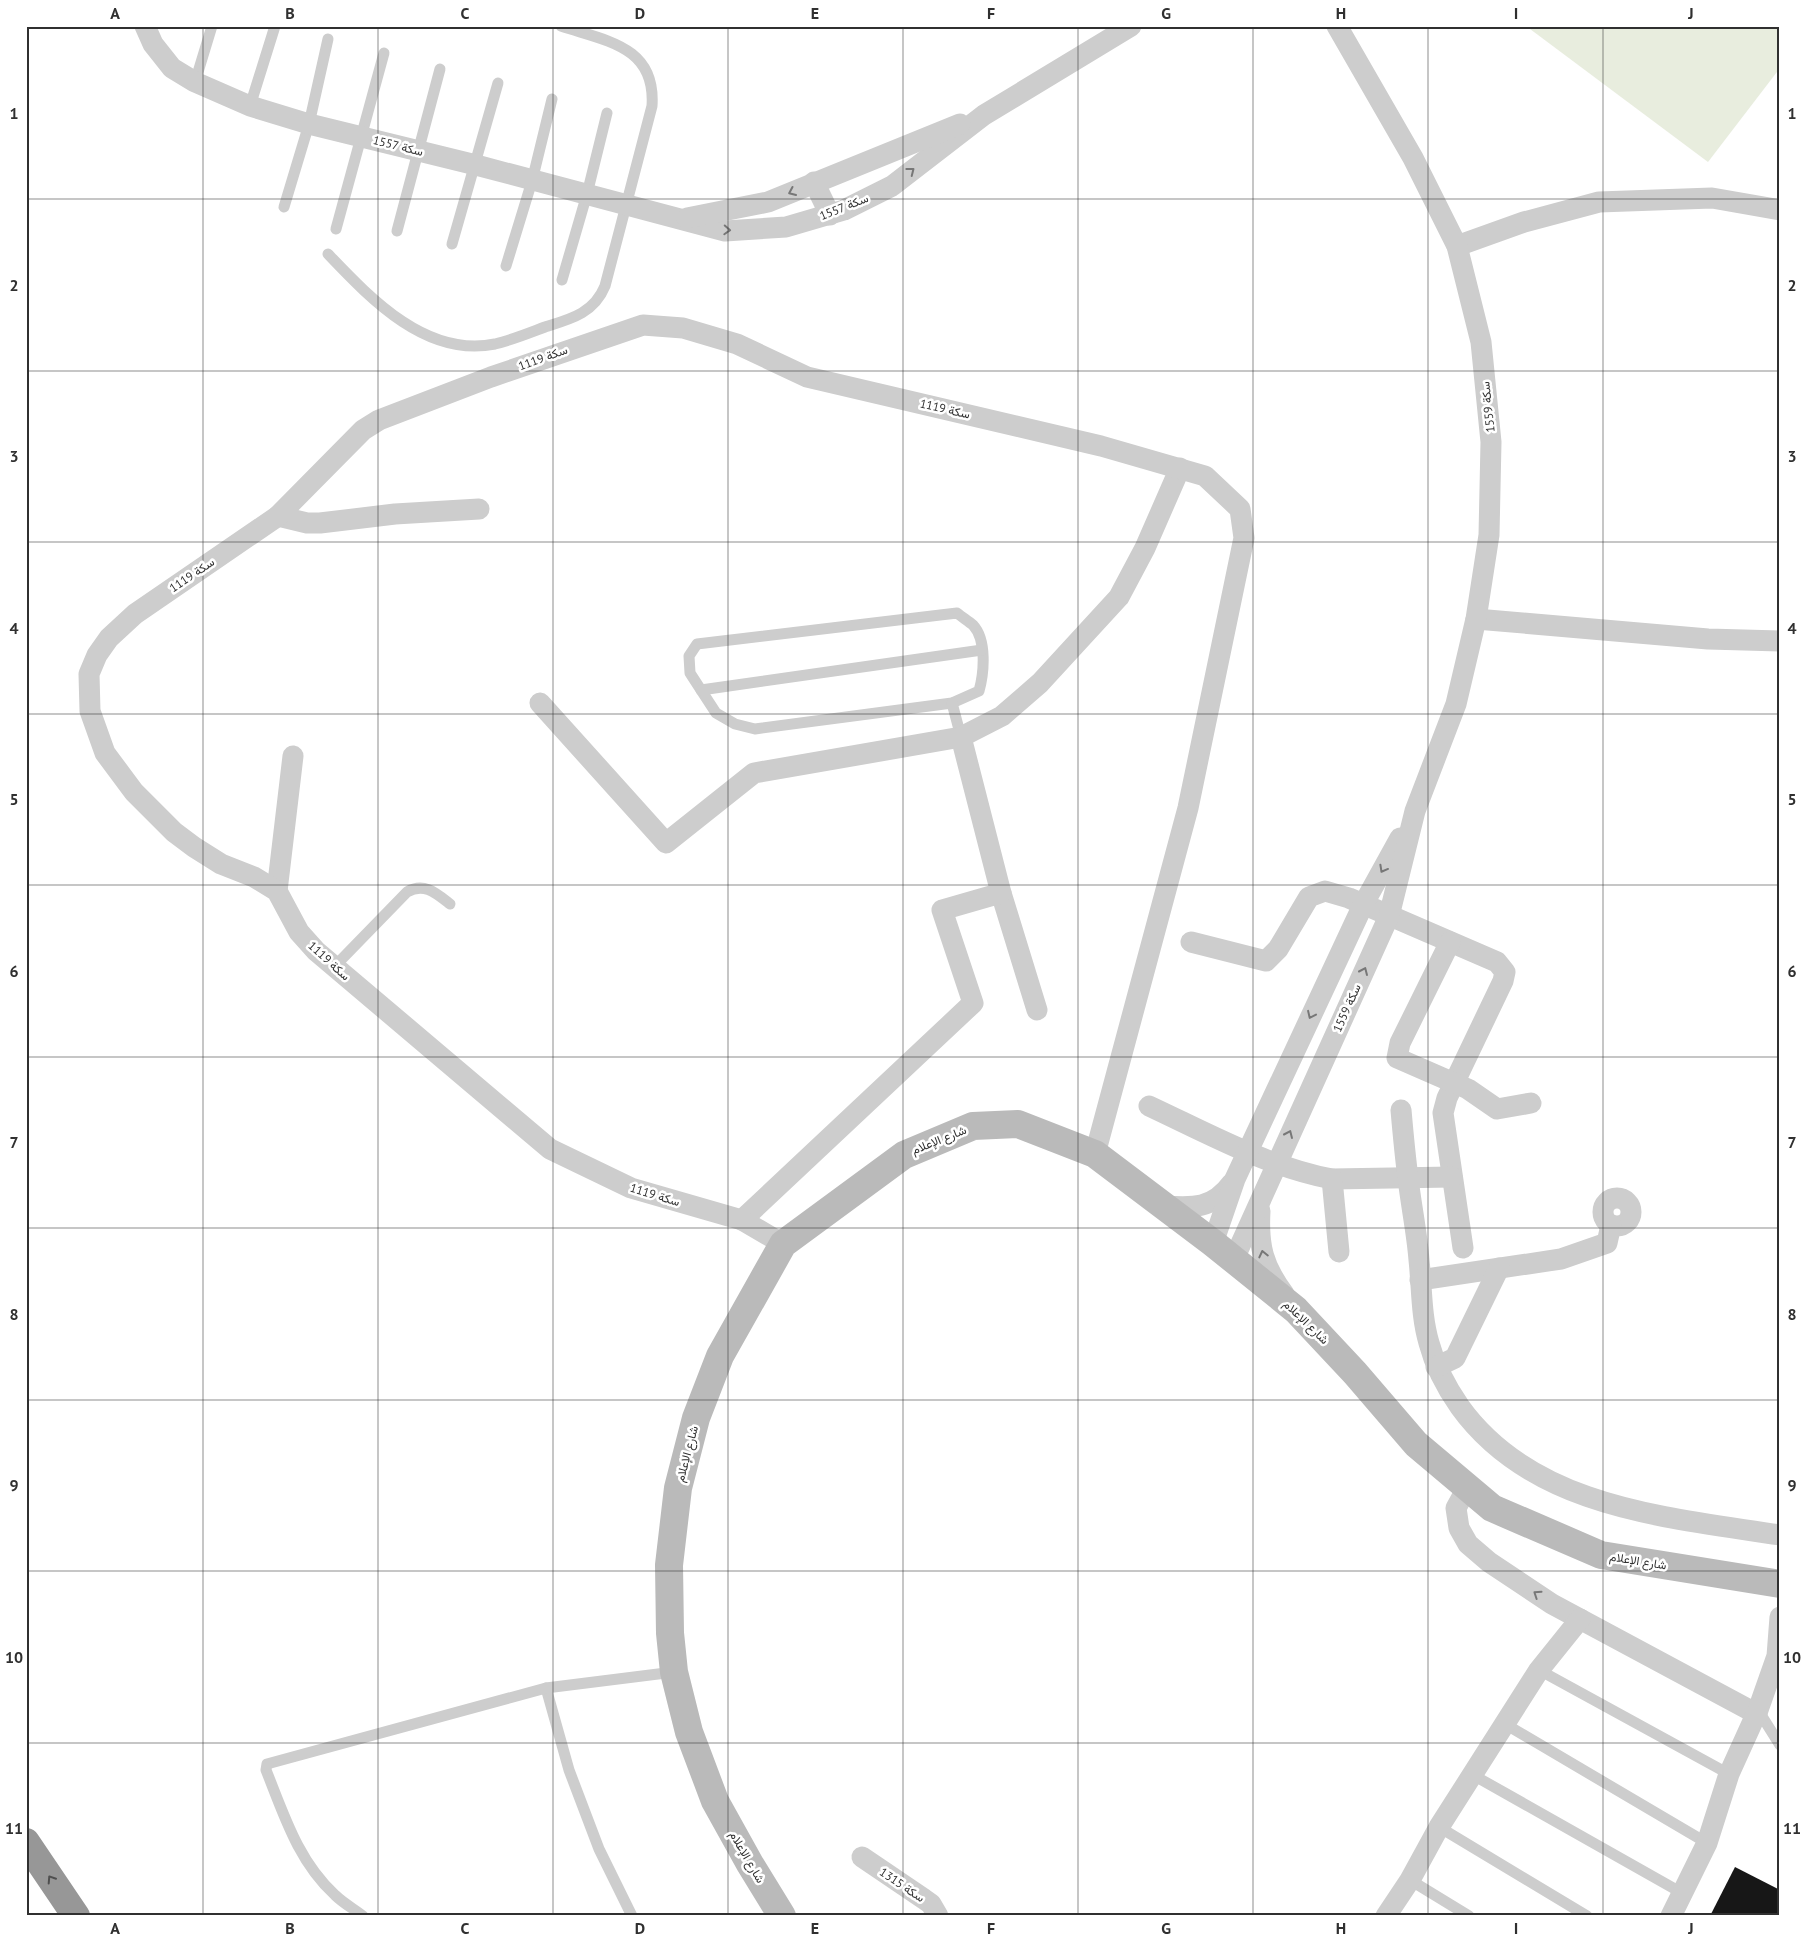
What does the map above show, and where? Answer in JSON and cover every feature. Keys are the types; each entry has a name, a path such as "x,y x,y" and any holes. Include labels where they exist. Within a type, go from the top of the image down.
{"highway":[{"path":"26,1842 76,1916"}],"main road":[{"name":"شارع الإعلام","path":"782,1916 715,1801 690,1732 674,1672 670,1633 669,1565 678,1488 696,1418 720,1356 783,1244 904,1154 973,1126 1018,1124 1095,1154 1234,1259 1296,1310 1355,1373 1416,1444 1492,1508 1601,1555 1780,1584"}],"street":[{"name":"سكة 1557","path":"145,26 161,57 172,68 195,82 250,106 309,124 418,150 725,231 786,227 830,215 892,186 984,115 1131,26"},
{"name":"سكة 1559","path":"1234,1259 1389,916 1415,811 1456,704 1476,619 1489,535 1492,442 1481,342 1457,246 1413,158 1337,26"},
{"name":"سكة 1557","path":"680,219 768,202 984,115"},
{"path":"862,164 879,192"},
{"path":"814,182 830,215"},
{"path":"1457,246 1524,222 1599,202 1712,198 1780,210"},
{"name":"سكة 1119","path":"783,1244 742,1220 631,1188 550,1149 316,951 299,932 277,892 254,877 221,864 174,832 134,792 105,753 90,711 89,674 97,655 109,638 135,614 278,516 345,446 363,430 379,420 509,370 643,325 683,328 737,344 807,376 1101,446 1180,468 1205,476 1240,510 1244,538 1188,808 1095,1154"},
{"path":"540,703 666,843 754,774 962,736 1002,716 1040,683 1119,597 1145,548 1180,468"},
{"path":"278,516 307,523 395,514 479,509"},
{"path":"1476,619 1708,640 1780,641"},
{"path":"962,736 1001,893 1038,1010"},
{"path":"277,892 293,756"},
{"name":"سكة 1559","path":"1213,1243 1235,1179 1363,905 1415,811"},
{"path":"1191,942 1266,962 1278,949 1309,897 1324,891 1363,905 1497,962 1505,972 1503,981 1454,1084 1443,1113 1463,1248"},
{"path":"742,1220 973,1002 942,910 1001,893"},
{"path":"1450,942 1400,1043 1398,1058 1468,1089 1497,1109 1531,1102"},
{"path":"1149,1106 1248,1151 1314,1176 1332,1179 1452,1177"},
{"path":"1401,1110 1422,1305 1428,1342 1436,1367 1449,1391 1473,1424 1499,1450 1535,1475 1589,1498 1640,1512 1780,1535"},
{"name":"سكة 1559","path":"1164,1206 1187,1208 1207,1205 1223,1195 1235,1179"},
{"path":"1332,1179 1338,1252"},
{"name":"سكة 1559","path":"1261,1199 1259,1240 1265,1264 1296,1310"},
{"path":"1420,1280 1561,1259 1607,1243 1611,1225"},
{"path":"1436,1367 1455,1358 1498,1268"},
{"path":"1467,1488 1456,1508 1459,1528 1468,1544 1489,1562 1552,1604 1758,1712"},
{"path":"1670,1916 1707,1843 1729,1774 1758,1712 1778,1658 1780,1617"},
{"path":"1386,1916 1410,1880 1439,1827 1539,1670 1580,1619"},
{"name":"سكة 1315","path":"862,1857 931,1904 938,1916"}],"lane":[{"path":"195,82 212,26"},
{"path":"250,106 274,26"},
{"path":"328,254 366,294 420,332 443,341 468,345 494,344 574,318 596,302 605,286 652,106 651,84 647,73 634,54 625,48 561,26"},
{"path":"284,207 309,124 328,39"},
{"path":"336,229 363,137 384,53"},
{"path":"397,231 440,69"},
{"path":"452,244 498,83"},
{"path":"506,266 532,180 552,99"},
{"path":"562,280 587,194 607,113"},
{"path":"957,613 974,627 982,650 983,675 979,691 952,703 755,729 735,724 716,713 701,690 690,673 689,656 697,644 957,613"},
{"path":"701,690 982,650"},
{"path":"952,703 962,736"},
{"path":"335,966 406,892 412,889 425,888 450,904"},
{"path":"1539,1670 1729,1774"},
{"path":"363,1916 336,1896 314,1873 293,1840 266,1770 267,1764 546,1688 674,1672"},
{"path":"546,1688 569,1770 599,1848 632,1916"},
{"path":"1758,1712 1778,1739"},
{"path":"1505,1724 1707,1843"},
{"path":"1473,1775 1682,1893"},
{"path":"1439,1827 1587,1916"},
{"path":"1410,1880 1469,1916"}],"shaded area":[{"path":"1526,26 1780,26 1780,68 1708,162"}],"building":[{"path":"1735,1867 1780,1890 1780,1916 1710,1916"}]}
